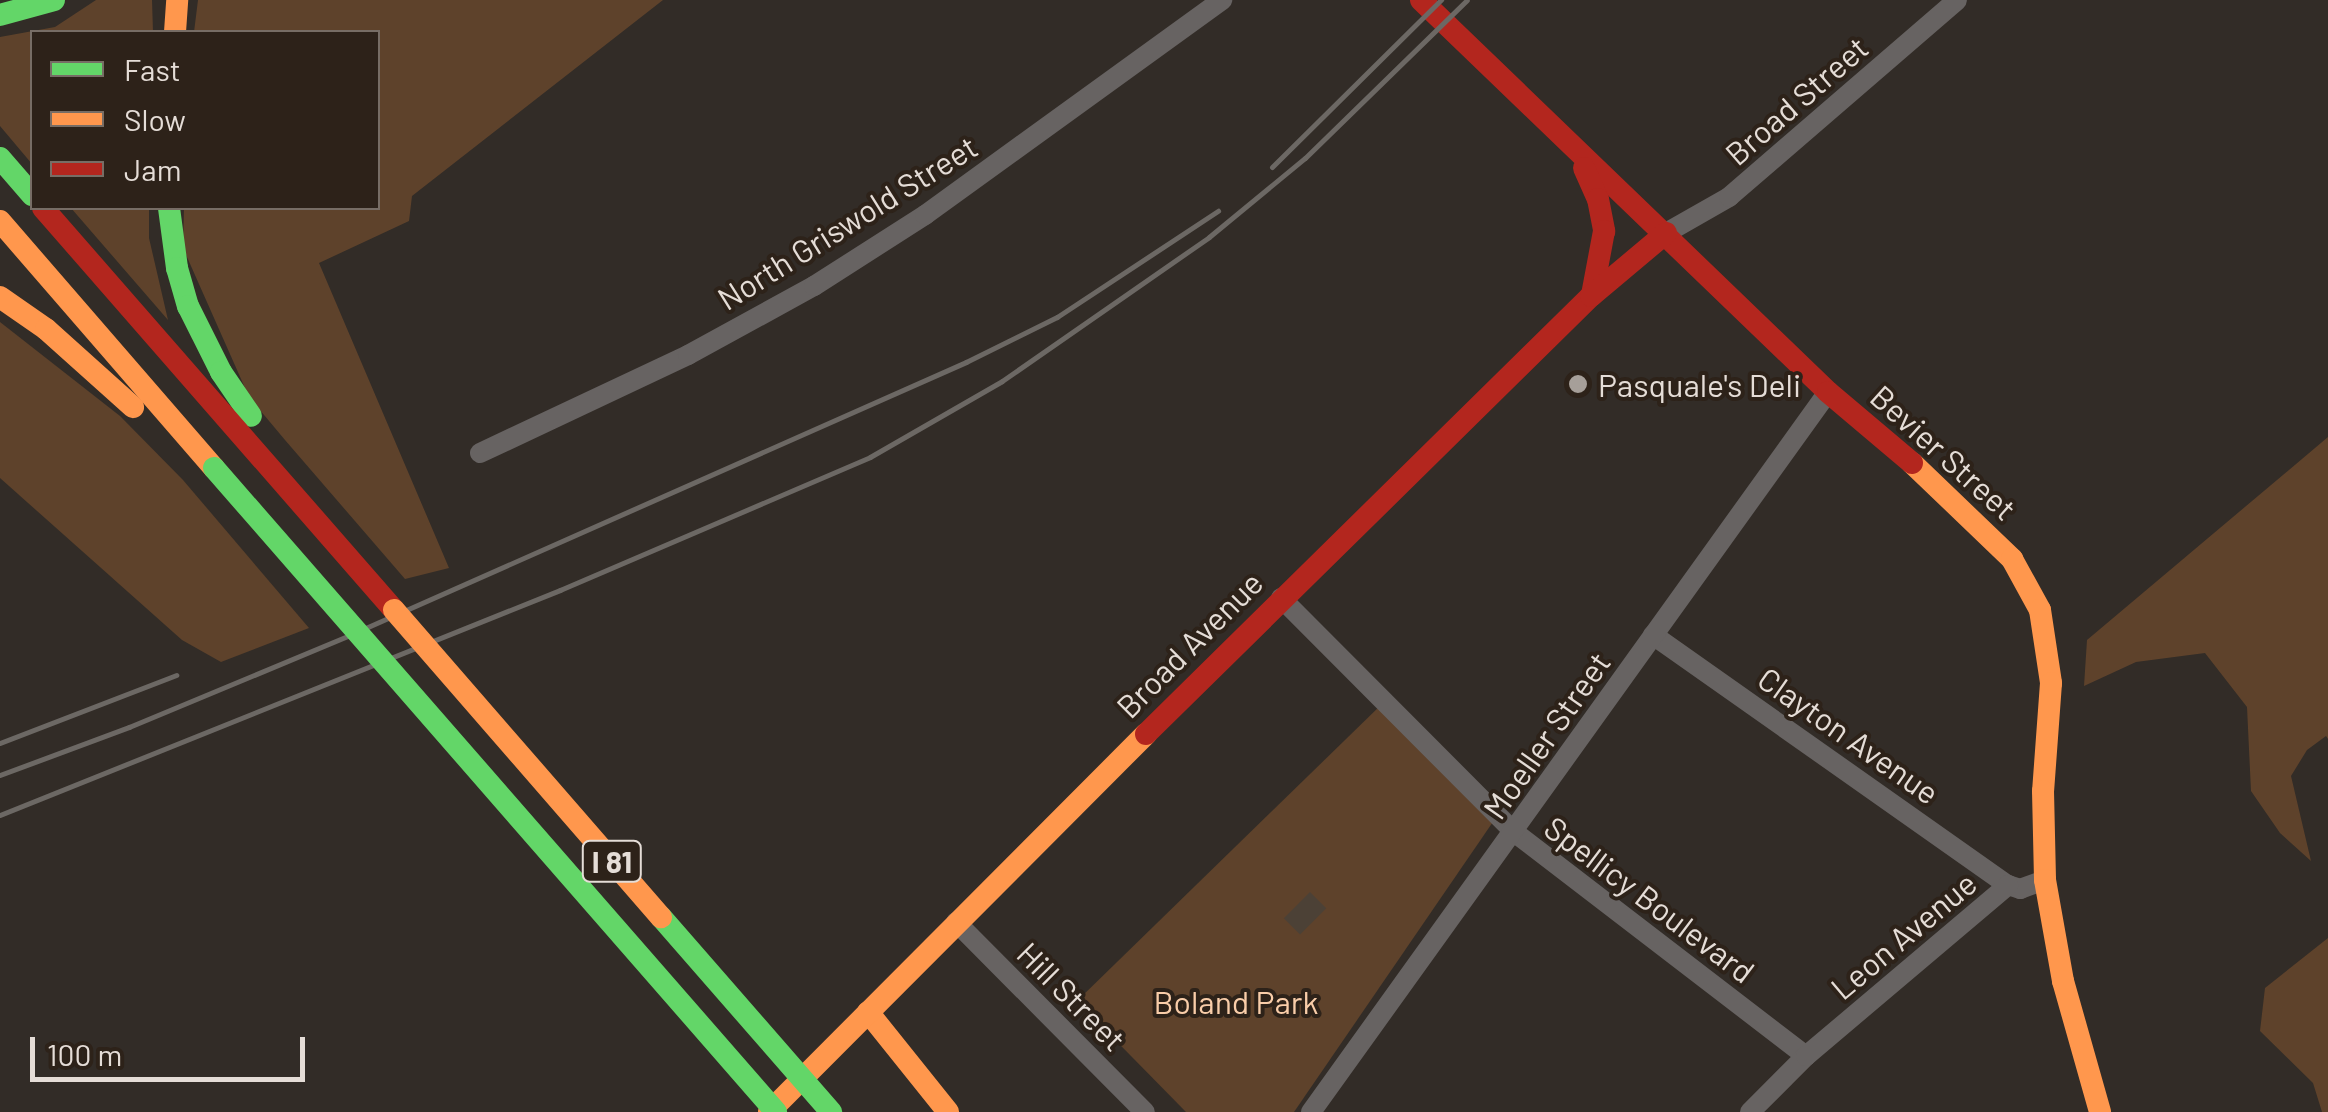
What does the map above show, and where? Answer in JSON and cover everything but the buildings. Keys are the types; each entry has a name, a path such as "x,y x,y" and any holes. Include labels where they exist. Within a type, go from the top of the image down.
{"main road":[{"path":"0,15 54,0"},
{"path":"174,30 176,0"},
{"name":"Bevier Street","path":"1420,0 1561,139 1666,232 1828,392 1983,528 2012,559 2040,610 2052,683 2043,790 2045,880 2063,981 2100,1112"},
{"path":"1561,139 1590,178 1602,219 1600,262 1592,296"},
{"path":"0,158 30,193"},
{"path":"45,210 265,448"},
{"path":"169,210 178,268 198,328 265,448"},
{"name":"I 81","path":"0,221 204,471 362,637 772,1112"},
{"name":"Broad Avenue","path":"772,1112 1281,598 1592,296 1666,232"},
{"path":"0,297 100,375 204,471"},
{"name":"I 81","path":"265,448 394,610 830,1112"},
{"path":"868,1012 948,1112"}],"street":[{"name":"North Griswold Street","path":"480,453 688,355 814,286 925,215 1222,0"},
{"name":"Broad Street","path":"1666,232 1729,197 1958,0"},
{"name":"Moeller Street","path":"1311,1112 1828,392"},
{"name":"Spellicy Boulevard","path":"1281,598 1514,832 1806,1056"},
{"name":"Clayton Avenue","path":"1653,636 2008,885"},
{"name":"Leon Avenue","path":"1806,1056 2008,885 2020,890 2045,880"},
{"name":"Hill Street","path":"956,922 1145,1112"},
{"path":"1750,1112 1806,1056"}],"green space":[{"path":"96,0 152,0 153,30 38,30 55,27"},
{"path":"198,0 663,0 412,196 409,221 319,263 449,568 405,579 249,397 183,248 184,210 380,210 380,30 194,30"},
{"path":"30,32 30,162 0,126 0,37"},
{"path":"73,210 149,210 149,238 168,320"},
{"path":"0,322 120,416 183,480 309,628 221,662 182,640 0,478"},
{"path":"2328,437 2328,739 2326,736 2307,750 2291,776 2311,861 2280,833 2251,791 2247,707 2205,653 2136,662 2084,686 2087,640"},
{"name":"Boland Park","path":"1383,703 1497,816 1294,1112 1186,1112 1077,1001"},
{"path":"2328,938 2328,1112 2322,1112 2313,1083 2260,1031 2265,988"}],"railway":[{"path":"1272,167 1441,0"},
{"path":"0,815 560,590 870,457 1002,381 1209,237 1305,158 1467,0"},
{"path":"0,775 129,727 352,634 966,362 1057,317 1218,211"},
{"path":"0,743 176,675"}],"traffic: fast":[{"path":"0,15 54,0"},
{"path":"0,158 30,193"},
{"path":"169,210 177,268 188,306 221,372 251,416"},
{"path":"214,468 776,1112"},
{"path":"661,917 831,1112"}],"traffic: slow":[{"path":"175,30 177,0"},
{"path":"0,221 214,468"},
{"path":"0,297 46,329 133,407"},
{"path":"1912,463 2012,559 2040,610 2051,683 2043,791 2045,880 2063,981 2100,1112"},
{"path":"394,610 661,917"},
{"path":"769,1112 1146,734"},
{"path":"868,1012 948,1112"}],"traffic: jam":[{"path":"1421,0 1828,392 1912,463"},
{"path":"1584,168 1598,199 1604,231 1592,295"},
{"path":"45,210 394,610"},
{"path":"1146,734 1591,296 1666,233"}],"place":[{"name":"Pasquale's Deli","path":"1578,384"}]}
